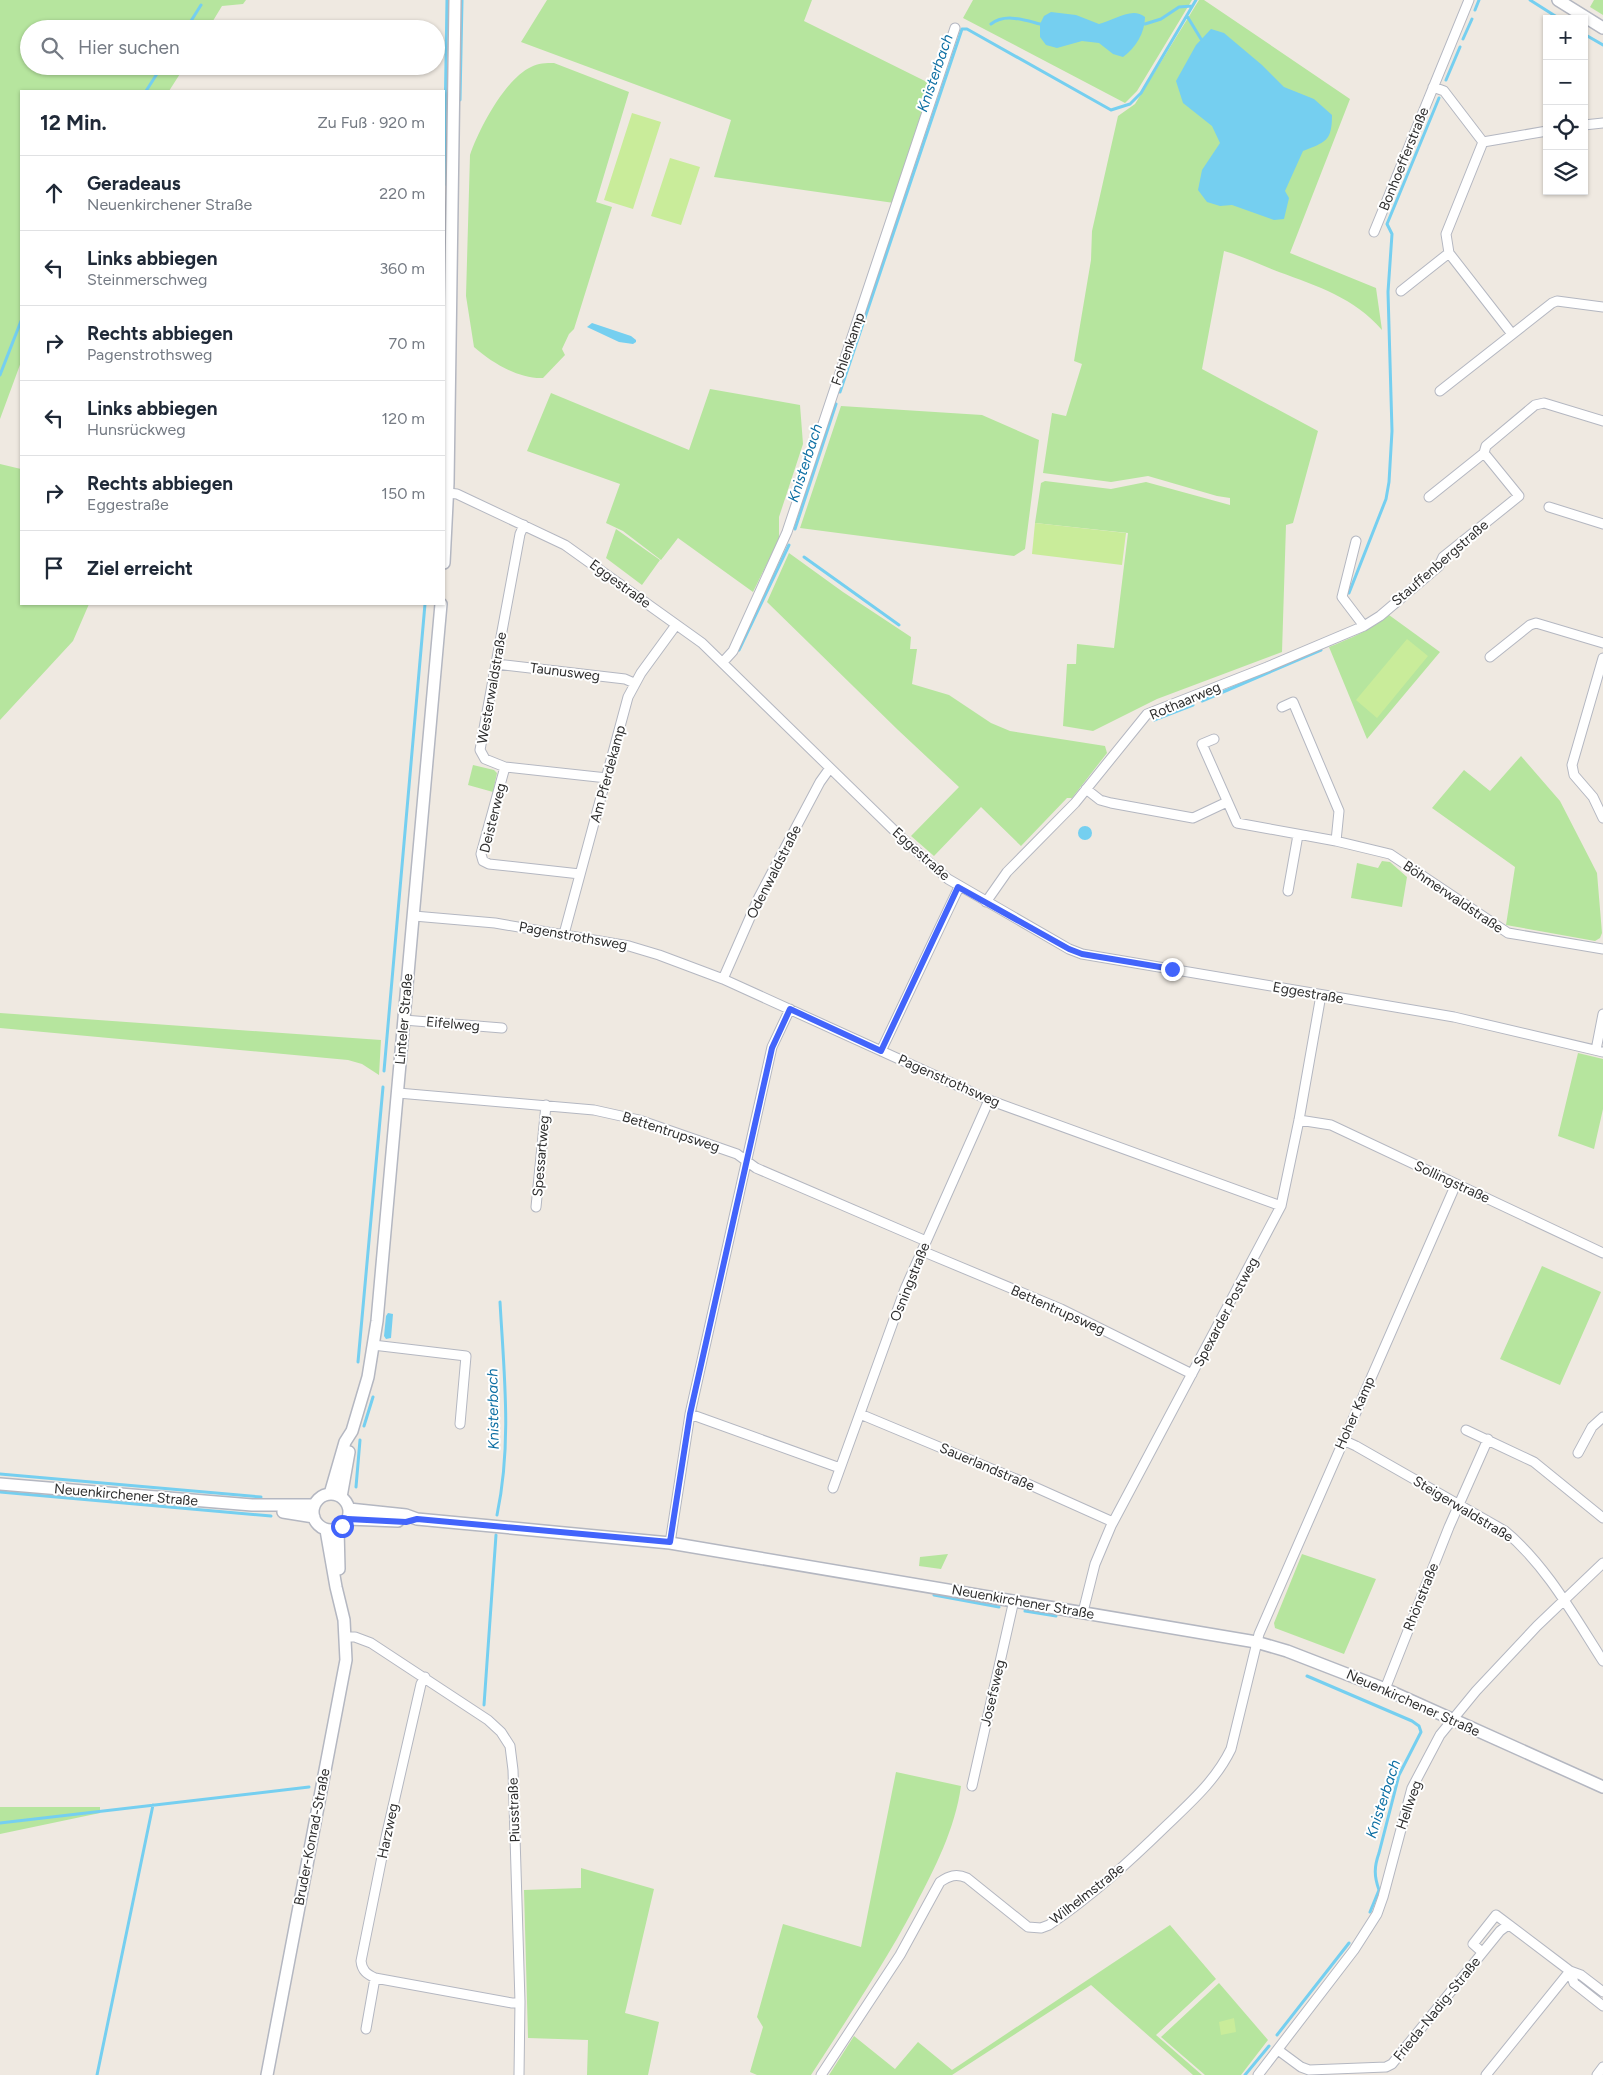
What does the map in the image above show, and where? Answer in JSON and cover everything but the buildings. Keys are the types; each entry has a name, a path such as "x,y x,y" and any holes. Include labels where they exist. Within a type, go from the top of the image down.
{"street":[{"path":"445,546 448,493 455,0"},
{"name":"Bonhoefferstraße","path":"1374,232 1469,0"},
{"path":"1558,0 1603,28"},
{"name":"Fohlenkamp","path":"723,662 733,652 785,537 955,28"},
{"path":"1433,87 1444,91 1483,142"},
{"path":"1588,125 1603,123"},
{"path":"1483,142 1543,132"},
{"path":"1483,142 1446,234 1449,253 1512,334"},
{"path":"1401,291 1449,253"},
{"path":"1440,391 1552,302 1603,307"},
{"path":"1429,498 1484,453 1486,446 1535,405 1544,403 1603,421"},
{"name":"Stauffenbergstraße","path":"1364,626 1387,610 1438,566 1443,556 1519,496 1484,453"},
{"name":"Eggestraße","path":"448,493 457,494 565,545 702,643 905,841 958,887 1069,949 1082,954 1454,1017 1600,1051"},
{"path":"1549,507 1603,524"},
{"name":"Westerwaldstraße","path":"524,525 520,534 480,750 485,759 505,767 607,778"},
{"path":"1356,541 1342,597 1364,626"},
{"name":"Linteler Straße","path":"336,1496 345,1442 352,1431 368,1377 377,1321 441,605"},
{"path":"1490,658 1530,625 1536,623 1603,643"},
{"name":"Am Pferdekamp","path":"564,934 628,696 634,683 676,625"},
{"name":"Rothaarweg","path":"986,902 1007,872 1086,789 1147,714 1267,667 1364,626"},
{"path":"1603,658 1572,765 1574,775 1593,797 1603,818"},
{"name":"Taunusweg","path":"496,664 625,679 634,683"},
{"path":"1282,707 1293,702 1339,811 1336,841"},
{"name":"Böhmerwaldstraße","path":"1214,739 1202,744 1237,823 1336,841 1390,854 1508,933 1603,949"},
{"name":"Deisterweg","path":"505,767 481,854 483,860 489,864 580,874"},
{"name":"Odenwaldstraße","path":"723,979 759,897 820,782 830,768"},
{"path":"1086,789 1100,800 1111,803 1193,818 1228,802"},
{"path":"1288,891 1298,835"},
{"path":"881,1051 958,887"},
{"name":"Pagenstrothsweg","path":"414,916 495,922 629,946 652,953 723,979 989,1100 1281,1206"},
{"name":"Spexarder Postweg","path":"1083,1612 1095,1564 1113,1522 1281,1206 1299,1120 1321,995"},
{"path":"670,1542 690,1414 772,1048 790,1009"},
{"path":"1600,1051 1603,1014"},
{"name":"Eifelweg","path":"404,1020 502,1028"},
{"name":"Bettentrupsweg","path":"398,1093 594,1110 639,1120 737,1154 756,1168 926,1241"},
{"name":"Osningstraße","path":"833,1488 905,1289 989,1100"},
{"name":"Spessartweg","path":"536,1207 546,1105"},
{"name":"Sollingstraße","path":"1299,1120 1331,1125 1603,1253"},
{"name":"Hoher Kamp","path":"1256,1642 1456,1184"},
{"name":"Bettentrupsweg","path":"922,1251 1061,1309 1192,1374"},
{"path":"373,1346 466,1356 460,1424"},
{"path":"690,1414 840,1468"},
{"name":"Sauerlandstraße","path":"860,1414 1028,1484 1113,1522"},
{"path":"1578,1453 1592,1427 1603,1417"},
{"path":"1466,1430 1534,1462 1603,1518"},
{"name":"Rhönstraße","path":"1385,1689 1459,1505 1488,1439"},
{"name":"Steigerwaldstraße","path":"1343,1440 1505,1531 1519,1542 1563,1601 1603,1661"},
{"name":"Neuenkirchener Straße","path":"0,1484 314,1511"},
{"path":"336,1496 348,1514 332,1529 318,1525 314,1511 321,1498 336,1496"},
{"name":"Neuenkirchener Straße","path":"348,1514 406,1515 417,1519 670,1542 1256,1642 1287,1651 1385,1689 1603,1787"},
{"name":"Bruder-Konrad-Straße","path":"267,2075 346,1660 346,1637 340,1598 336,1587 332,1529"},
{"name":"Hellweg","path":"1258,2075 1354,1950 1377,1914 1412,1788 1440,1736 1476,1691 1563,1601 1603,1564"},
{"name":"Josefsweg","path":"972,1786 1014,1600"},
{"name":"Piusstraße","path":"346,1637 354,1637 371,1643 425,1677 488,1720 501,1732 510,1746 513,1770 520,2002 519,2075"},
{"name":"Wilhelmstraße","path":"821,2075 900,1955 940,1882 949,1876 956,1875 967,1878 1028,1927 1041,1928 1064,1915 1101,1887 1174,1818 1217,1774 1231,1749 1256,1642"},
{"name":"Harzweg","path":"376,1978 367,1974 362,1968 361,1961 409,1733 421,1684 425,1677"},
{"name":"Frieda-Nadig-Straße","path":"1482,1952 1473,1944 1496,1915 1570,1971 1581,1975 1603,1992"},
{"name":"Frieda-Nadig-Straße","path":"1278,2050 1301,2067 1309,2070 1386,2068 1392,2064 1482,1952 1500,1931 1508,1925"},
{"path":"1486,2075 1570,1971"},
{"name":"Frieda-Nadig-Straße","path":"1570,1971 1574,1983 1603,2006"},
{"path":"366,2029 376,1978 512,2003 520,2002"},
{"path":"1597,2075 1603,2067"}],"green space":[{"path":"0,0 246,0 243,4 222,6 213,20 20,20 20,75 179,75 170,90 20,90 20,365 0,419"},
{"path":"547,0 812,0 804,21 933,85 894,203 714,177 731,120 521,42"},
{"path":"973,0 1192,0 1137,91 1125,103 963,18"},
{"path":"1199,0 1204,0 1350,99 1290,253 1376,288 1382,330 1360,309 1335,294 1224,251 1202,369 1318,431 1293,523 1286,525 1282,652 1157,699 1093,731 1063,726 1067,664 1076,664 1077,644 1114,648 1128,533 1035,523 1041,483 1045,481 1111,489 1146,482 1230,505 1230,498 1148,476 1111,482 1043,473 1052,413 1066,416 1082,364 1074,361 1091,260 1092,231 1118,116 1135,104"},
{"path":"1594,0 1603,0 1603,15 1590,7"},
{"path":"554,63 629,92 596,202 612,207 574,329 569,334 562,349 565,355 543,378 534,378 506,369 474,347 466,296 470,155 486,119 512,82 521,73 534,66"},
{"path":"632,113 661,122 633,209 604,200"},
{"path":"670,158 700,167 681,225 651,216"},
{"path":"710,389 800,405 803,444 779,517 779,539 753,592 678,538 661,560 623,531 606,523 620,484 527,451 551,393 689,450"},
{"path":"841,406 982,415 1039,440 1025,549 1014,556 800,528"},
{"path":"0,464 20,469 20,605 89,605 73,641 0,720"},
{"path":"1035,523 1126,533 1122,565 1032,554"},
{"path":"616,529 660,560 642,585 606,558"},
{"path":"789,553 911,637 910,649 917,649 912,684 949,695 991,723 1010,731 1105,746 1107,753 1072,798 1067,798 1021,846 981,807 934,856 911,836 959,787 767,602"},
{"path":"1389,615 1440,652 1367,739 1329,647 1368,629"},
{"path":"1407,639 1428,656 1377,718 1356,700"},
{"path":"1521,756 1560,801 1597,873 1602,933 1600,938 1595,941 1506,925 1515,867 1432,808 1464,770 1490,791"},
{"path":"473,765 494,770 497,773 493,792 468,785"},
{"path":"1382,861 1390,862 1407,877 1402,907 1351,898 1357,863 1378,868"},
{"path":"0,1013 381,1040 379,1075 362,1064 348,1060 0,1028"},
{"path":"1578,1053 1603,1059 1603,1109 1594,1149 1558,1136"},
{"path":"1542,1266 1601,1292 1560,1385 1500,1359"},
{"path":"948,1554 941,1569 919,1566 920,1557"},
{"path":"1302,1554 1376,1579 1344,1654 1275,1628 1274,1623"},
{"path":"896,1772 961,1786 949,1833 930,1877 891,1949 811,2075 757,2075 750,2072 763,2027 757,2017 783,1924 861,1947"},
{"path":"0,1807 100,1807 100,1813 0,1834"},
{"path":"581,1868 654,1889 625,2013 659,2022 648,2075 587,2075 588,2040 528,2038 524,1890 581,1888"},
{"path":"1170,1925 1216,1979 1156,2035 1202,2075 1193,2075 1091,1985 952,2075 829,2075 854,2036 895,2069 918,2042 952,2070"},
{"path":"1219,1983 1268,2040 1241,2075 1205,2075 1161,2037"},
{"path":"1234,2018 1236,2032 1221,2035 1219,2022"}],"water":[{"path":"1051,12 1076,15 1099,24 1122,15 1134,13 1145,17 1145,23 1136,44 1123,57 1113,54 1099,43 1082,41 1057,48 1046,45 1040,37 1040,24 1044,16"},
{"path":"1211,29 1224,33 1262,65 1284,87 1314,99 1332,115 1331,131 1326,140 1303,151 1285,191 1289,198 1284,219 1274,220 1232,205 1220,206 1207,202 1198,190 1202,170 1220,143 1212,126 1183,103 1176,81 1196,45"},
{"path":"592,323 631,336 636,342 633,344 619,342 587,327"},
{"path":"1085,826 1090,828 1092,833 1090,838 1085,840 1080,838 1078,833 1080,828"},
{"path":"388,1313 393,1314 391,1338 386,1339 384,1336"}],"waterway":[{"path":"445,123 447,0"},
{"path":"460,100 462,0"},
{"name":"Knisterbach","path":"840,392 962,29 967,29 1111,110 1130,104 1141,93 1196,0"},
{"path":"1475,10 1479,0"},
{"path":"1530,0 1554,15"},
{"path":"192,20 201,5"},
{"path":"1145,24 1161,19 1179,7 1192,6"},
{"path":"1187,16 1201,39"},
{"path":"991,24 1008,18 1040,24"},
{"path":"1463,39 1472,19"},
{"path":"1588,36 1603,45"},
{"path":"1446,80 1460,47"},
{"path":"147,90 156,75"},
{"path":"1349,593 1386,499 1389,482 1392,431 1388,292 1392,234 1387,224 1439,98"},
{"path":"0,375 20,324"},
{"name":"Knisterbach","path":"795,529 836,404"},
{"name":"Knisterbach","path":"739,650 789,545"},
{"path":"804,557 899,625"},
{"path":"384,1071 425,605"},
{"path":"1202,701 1321,650"},
{"path":"1154,720 1193,705"},
{"path":"358,1362 383,1087"},
{"name":"Knisterbach","path":"497,1515 502,1488 506,1435 500,1302"},
{"path":"364,1426 373,1397"},
{"path":"356,1487 360,1440"},
{"path":"0,1474 261,1497"},
{"path":"0,1492 271,1516"},
{"name":"Knisterbach","path":"484,1705 496,1535"},
{"path":"934,1595 999,1607"},
{"path":"1025,1611 1056,1616"},
{"name":"Knisterbach","path":"1307,1676 1412,1721 1419,1726 1421,1732 1399,1775 1376,1863 1375,1876 1379,1890 1370,1912"},
{"path":"0,1823 309,1787"},
{"path":"97,2075 153,1805"},
{"name":"Knisterbach","path":"1277,2035 1349,1943"},
{"name":"Knisterbach","path":"1245,2075 1269,2046"}],"route":[{"path":"342,1526 348,1519 406,1522 417,1519 670,1542 690,1414 714,1303 772,1048 790,1009 881,1051 958,887 1069,949 1082,954 1172,969"}]}
